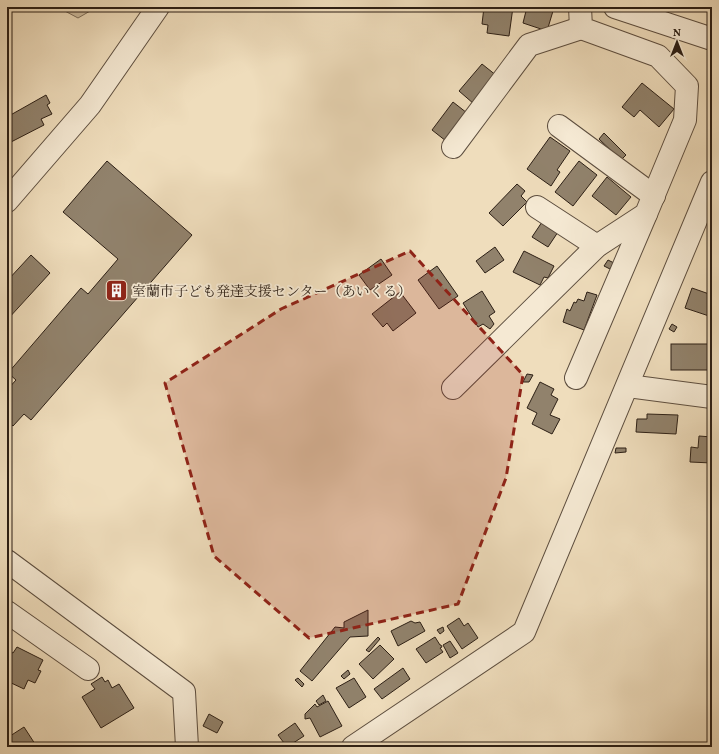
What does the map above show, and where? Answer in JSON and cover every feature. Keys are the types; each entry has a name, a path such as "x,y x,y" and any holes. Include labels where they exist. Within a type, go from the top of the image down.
{"street":[{"path":"7,201 90,105 158,7"},
{"path":"615,7 712,39"},
{"path":"453,147 529,45 580,18 658,56 687,86 685,120 576,378"},
{"path":"559,126 650,205"},
{"path":"353,747 524,632 712,182"},
{"path":"453,388 597,246 650,205"},
{"path":"537,207 597,246"},
{"path":"628,386 712,397"},
{"path":"7,561 184,692 187,747"},
{"path":"7,612 88,669"}],"highlighted area":[{"path":"410,251 523,375 506,478 458,604 309,638 214,556 165,383 281,309"}],"shaded area":[{"path":"43,7 97,7 78,18 63,10"}],"building":[{"path":"484,7 513,7 509,36 487,33 488,25 482,24"},
{"path":"527,7 539,7 553,11 547,31 523,23"},
{"path":"482,64 497,76 474,104 459,91"},
{"path":"642,83 674,109 659,127 640,110 634,117 622,107"},
{"path":"46,95 50,103 47,105 52,114 41,119 44,125 11,142 7,134 7,117"},
{"path":"453,102 467,113 446,141 432,130"},
{"path":"604,133 626,155 621,160 599,139"},
{"path":"550,137 570,151 557,170 560,172 551,186 527,169"},
{"name":"室蘭市子ども発達支援センター（あいくる）","path":"107,161 192,235 31,420 24,414 13,426 7,421 7,390 16,380 8,373 81,288 88,294 118,259 63,212"},
{"path":"579,161 597,175 573,206 555,192"},
{"path":"607,177 631,197 616,215 592,196"},
{"path":"517,184 525,191 521,196 527,202 503,226 489,213"},
{"path":"542,222 558,232 548,247 532,237"},
{"path":"495,247 504,260 485,273 476,261"},
{"path":"524,251 554,266 548,278 544,277 540,285 513,272"},
{"path":"31,255 50,273 7,320 7,281"},
{"path":"381,259 392,275 370,290 359,275"},
{"path":"608,260 614,263 610,269 604,266"},
{"path":"437,266 458,296 439,309 418,280"},
{"path":"692,288 712,295 712,317 685,308"},
{"path":"482,291 495,312 489,316 494,324 490,329 483,324 478,327 463,303"},
{"path":"400,292 416,313 393,331 387,323 383,327 372,314"},
{"path":"587,292 597,295 584,330 563,322 567,309 570,311 574,302 576,303 578,299 584,301"},
{"path":"672,324 677,327 674,332 669,329"},
{"path":"671,344 711,344 711,370 671,370"},
{"path":"527,374 533,375 529,382 523,382"},
{"path":"540,382 554,389 551,395 558,399 550,415 560,419 552,434 532,424 537,413 527,408"},
{"path":"647,414 678,415 676,434 636,432 637,419 647,419"},
{"path":"699,436 712,437 712,463 690,462 691,447 698,448"},
{"path":"616,448 626,448 626,452 615,453"},
{"path":"368,610 368,636 350,637 312,681 300,671 335,627 344,628 344,622"},
{"path":"459,618 464,626 468,623 478,638 462,649 447,626"},
{"path":"411,621 415,623 420,622 425,631 398,646 391,631"},
{"path":"443,627 444,631 440,634 437,630"},
{"path":"378,637 380,639 369,652 366,650"},
{"path":"435,637 441,645 442,647 440,648 443,652 426,663 416,649"},
{"path":"450,641 458,653 450,658 443,645"},
{"path":"380,645 394,659 373,679 359,664"},
{"path":"17,647 43,660 38,670 41,671 35,683 28,680 24,689 7,681 7,653 8,651 13,653"},
{"path":"403,668 410,679 382,699 374,689"},
{"path":"348,670 350,674 344,679 341,676"},
{"path":"102,677 105,682 108,680 112,688 119,684 134,708 101,728 82,697 95,689 91,684"},
{"path":"298,678 304,684 302,687 295,680"},
{"path":"354,678 366,697 349,708 336,688"},
{"path":"323,695 326,701 319,705 316,701"},
{"path":"328,701 342,726 320,737 310,718 305,719 305,714 315,704 317,707"},
{"path":"209,714 223,722 217,733 203,726"},
{"path":"295,723 304,736 287,747 278,735"},
{"path":"24,727 37,747 7,747 7,738"}],"place":[{"name":"室蘭市子ども発達支援センター（あいくる）","path":"117,291"}]}
